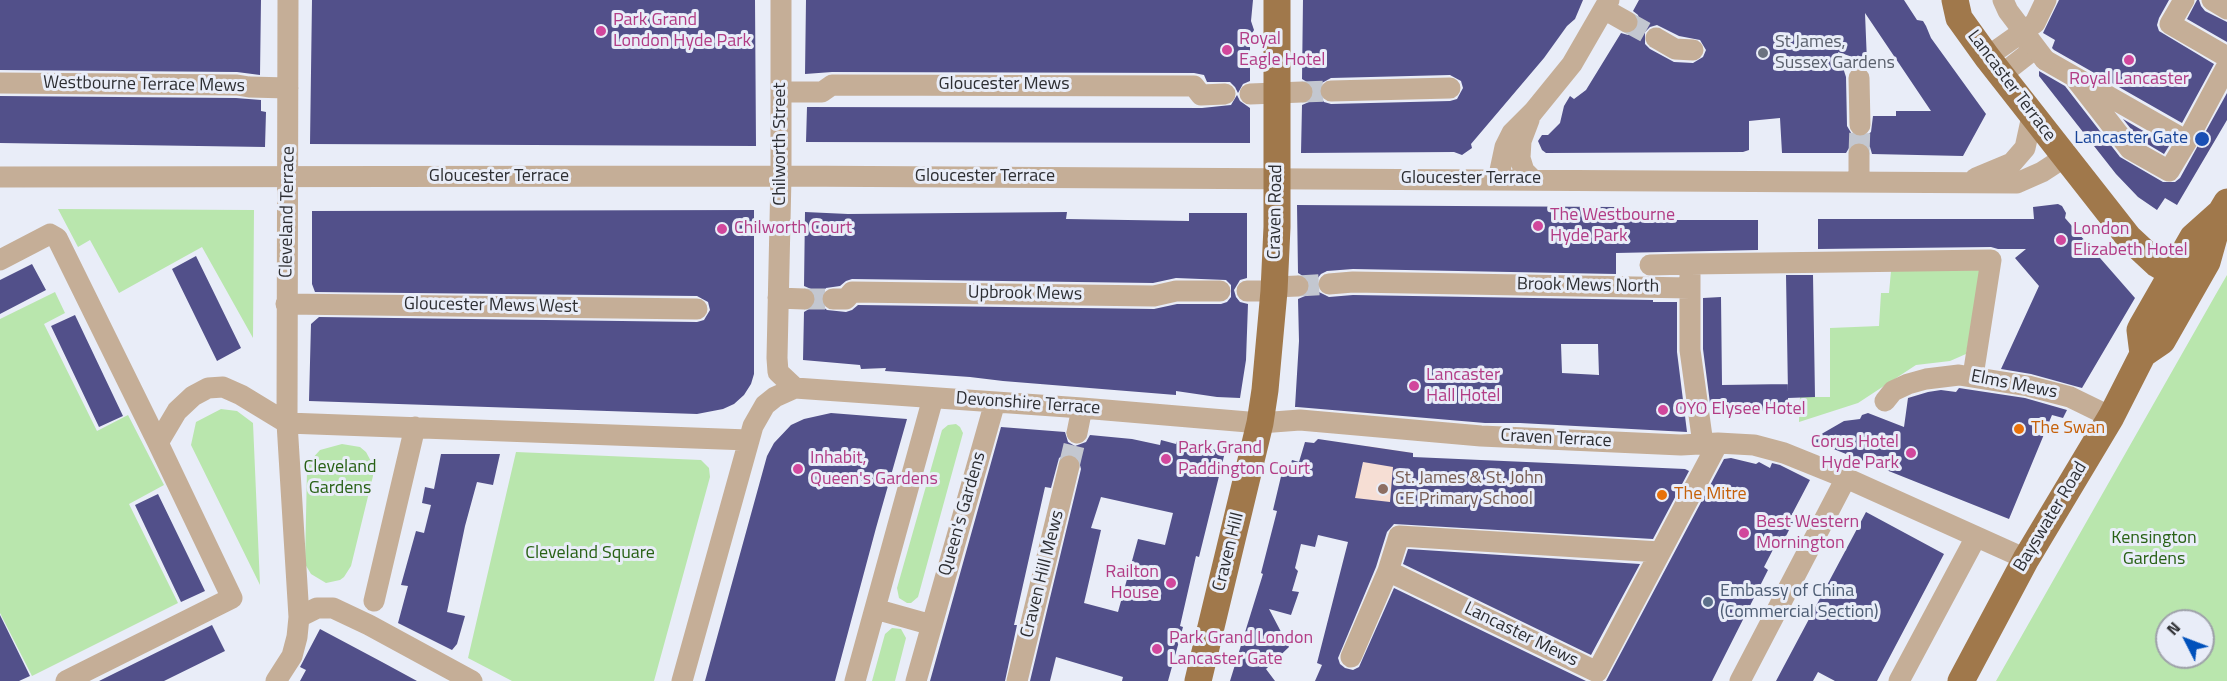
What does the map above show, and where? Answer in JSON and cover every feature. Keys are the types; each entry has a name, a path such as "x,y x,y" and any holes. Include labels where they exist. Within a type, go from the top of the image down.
{"main road":[{"name":"Craven Road","path":"1260,423 1282,288 1276,179 1289,92 1277,0"},
{"name":"Lancaster Terrace","path":"1940,0 1957,9 1994,66 2129,238 2150,258 2172,273"},
{"name":"Bayswater Road","path":"2143,354 2140,330 2193,237 2224,207"},
{"name":"Bayswater Road","path":"1961,681 2026,559 2111,417 2143,354 2162,341 2207,262 2224,207"},
{"name":"Craven Hill","path":"1198,681 1260,423"}],"street":[{"name":"Cleveland Terrace","path":"287,423 288,0"},
{"name":"Chilworth Street","path":"781,0 778,372 795,388"},
{"path":"2003,0 2008,11 2045,60 2187,141"},
{"path":"1994,66 2033,50 2021,33 2035,23 2046,0"},
{"path":"2184,0 2170,24 2227,57"},
{"path":"2212,0 2227,9"},
{"path":"1498,180 1505,147 1512,133 1533,112 1572,64 1606,5 1627,22"},
{"path":"1656,38 1675,49 1693,50"},
{"path":"2075,78 2130,149 2169,171 2227,66"},
{"path":"1859,78 1860,125"},
{"name":"Westbourne Terrace Mews","path":"0,83 237,85 288,88"},
{"name":"Gloucester Mews","path":"781,92 822,92 832,85 1194,86 1201,95 1225,94"},
{"path":"1332,91 1450,88"},
{"path":"1250,94 1289,92"},
{"path":"1532,179 1524,171 1520,158 1524,132 1533,112"},
{"name":"Gloucester Terrace","path":"1970,181 2012,163 2025,148 2032,116"},
{"path":"1859,154 1859,181"},
{"name":"Gloucester Terrace","path":"0,177 781,176 2017,183 2042,172 2065,157"},
{"path":"0,260 50,234 57,238 232,598 66,681"},
{"path":"1650,265 1991,260 1973,376"},
{"path":"1690,264 1690,350 1710,443"},
{"name":"Brook Mews North","path":"1329,284 1353,282 1690,288"},
{"path":"1247,291 1282,288"},
{"name":"Upbrook Mews","path":"833,299 846,299 852,292 1154,296 1176,291 1220,291"},
{"path":"778,298 804,299"},
{"name":"Gloucester Mews West","path":"286,304 696,309"},
{"name":"Elms Mews","path":"1885,401 1893,391 1908,384 1959,375 2028,386 2070,397 2111,417"},
{"path":"158,443 177,411 193,396 208,388 223,387 242,394 287,423 748,440"},
{"path":"682,681 753,426 765,405 775,397 795,388"},
{"name":"Devonshire Terrace","path":"795,388 1260,423"},
{"path":"855,681 933,398"},
{"name":"Queen's Gardens","path":"916,681 995,402"},
{"path":"1077,434 1082,408"},
{"name":"Craven Terrace","path":"1260,423 1300,420 1481,436 1681,445 1710,443 1754,445 1784,453 1846,478"},
{"path":"276,681 292,656 299,617 287,423"},
{"path":"374,601 414,427"},
{"name":"Lancaster Mews","path":"1388,571 1597,672 1660,552 1710,443"},
{"name":"Craven Hill Mews","path":"1017,681 1069,466"},
{"path":"1740,681 1846,478 2026,559"},
{"path":"1351,657 1388,571 1399,536 1660,552"},
{"path":"1899,681 1976,537"},
{"path":"299,617 317,609 333,608 472,681"},
{"path":"875,609 932,625"}],"shaded area":[{"name":"St. James & St. John CE Primary School","path":"1367,446 1413,453 1405,524 1349,520"}],"green space":[{"path":"58,209 254,210 253,338 202,247 119,293 90,240 78,247"},
{"path":"1982,270 1966,354 1950,361 1916,365 1858,403 1799,422 1800,397 1830,397 1830,328 1879,326 1881,293 1889,293 1891,271"},
{"name":"Kensington Gardens","path":"2227,275 2227,681 1996,681"},
{"path":"55,292 65,313 44,324 97,431 128,415 164,485 129,504 178,603 32,676 0,613 0,319"},
{"path":"221,409 237,411 253,423 260,585 191,445 196,422"},
{"path":"956,424 963,433 918,597 911,603 907,603 899,598 897,588 942,430 948,425"},
{"name":"Cleveland Gardens","path":"342,444 360,447 366,452 373,465 373,476 351,566 340,580 326,583 311,574 305,564 307,470 311,460 320,450"},
{"name":"Cleveland Square","path":"516,452 701,460 709,468 710,477 654,681 512,681 468,658"},
{"path":"892,628 901,629 906,638 895,681 872,681 885,634"}],"building":[{"path":"0,0 261,0 260,75 237,72 0,70"},
{"path":"312,0 755,0 756,146 310,144"},
{"path":"806,0 1253,0 1251,21 1254,30 1250,37 1250,81 1243,84 1238,93 1230,82 1207,82 1204,75 1194,73 832,72 805,74"},
{"path":"1303,0 1583,0 1575,19 1471,144 1472,148 1462,155 1454,152 1301,153 1302,105 1309,102 1315,92 1312,85 1302,79","holes":["1450,75 1461,81 1463,88 1457,99 1450,101 1331,104 1324,102 1318,92 1320,84 1331,78"]},
{"path":"1639,0 1904,0 1917,20 1923,21 1931,38 1986,114 1963,156 1872,154 1870,147 1860,141 1852,143 1846,153 1782,153 1780,118 1749,121 1749,150 1743,152 1546,153 1538,141 1542,135 1548,135 1560,123 1564,106 1570,96 1574,99 1586,90 1621,33 1628,35 1638,29 1640,21 1638,15 1633,11","holes":["1865,13 1931,111 1896,111 1896,116 1873,116 1871,132 1860,138 1853,136 1847,126 1846,77 1838,52 1867,62","1657,25 1679,36 1700,40 1706,50 1703,57 1693,63 1674,62 1650,49 1645,44 1645,32"]},
{"path":"2059,0 2169,0 2159,18 2157,25 2159,31 2214,64 2182,123 2052,48 2055,40 2043,33"},
{"path":"2197,0 2205,11 2227,22 2227,42 2187,19"},
{"path":"2039,71 2065,86 2120,157 2163,182 2175,182 2180,178 2227,93 2227,120 2177,205 2165,198 2157,210 2138,197 2116,174 2039,76"},
{"path":"1237,95 1240,101 1250,108 1250,143 806,142 807,107 1202,108 1231,105"},
{"path":"0,96 261,100 261,111 266,112 265,147 0,143"},
{"path":"2123,119 2169,146 2164,154 2139,139"},
{"path":"2058,204 2066,213 2065,218 2135,298 2082,388 2031,374 2001,369 2039,286 2015,258 2026,249 1991,247 1818,249 1818,219 2034,219 2033,207"},
{"path":"1297,205 1615,207 1615,213 1622,213 1622,220 1758,220 1758,250 1616,253 1616,274 1353,269 1327,271 1317,279 1316,286 1319,292 1329,297 1353,295 1677,302 1677,352 1687,432 1485,423 1295,407 1299,341 1298,299 1305,296 1311,286 1308,279 1298,273","holes":["1561,344 1598,344 1599,375 1562,373"]},
{"path":"754,210 754,374 744,395 734,404 723,409 697,414 309,401 311,324 319,317 697,322 704,320 710,310 708,302 697,296 315,292 312,284 312,211"},
{"path":"805,212 848,214 1067,212 1066,219 1189,221 1189,213 1247,213 1247,278 1240,280 1234,290 1240,302 1248,304 1246,360 1240,398 1176,391 1176,395 885,371 886,368 861,369 860,365 803,360 804,312 814,306 817,299 811,289 804,286","holes":["1176,278 1226,280 1231,285 1231,297 1227,302 1177,304 1154,309 858,305 846,312 827,310 822,306 820,300 826,288 840,286 852,279 1153,283"]},
{"path":"196,256 241,348 217,361 172,269"},
{"path":"32,264 46,290 0,314 0,280"},
{"path":"1786,275 1813,275 1815,397 1788,398 1788,410 1711,411 1703,349 1703,298 1721,297 1722,385 1788,384"},
{"path":"75,315 123,416 99,427 51,326"},
{"name":"Corus Hotel Hyde Park","path":"1959,388 2025,398 2067,410 2063,418 2052,415 2009,519 1811,440 1844,421 1860,419 1862,415 1868,413 1904,427 1908,398 1941,390 1956,392"},
{"path":"831,413 907,419 835,681 705,681 767,456 774,443 791,425 804,419"},
{"path":"1001,427 1065,432 1068,442 1075,446 1086,442 1090,435 1132,439 1160,445 1161,440 1176,444 1177,441 1225,452 1199,557 1196,556 1180,626 1183,627 1168,681 1122,681 1123,677 1056,657 1050,681 1030,681 1081,469 1078,457 1065,454 1059,458 1051,488 1045,487 1014,625 1017,625 1005,681 930,681","holes":["1101,497 1173,513 1165,545 1138,539 1118,612 1084,603 1101,530 1091,528"]},
{"path":"1318,439 1413,453 1413,457 1689,471 1653,539 1394,524 1387,532 1376,567 1338,658 1340,664 1345,668 1353,670 1359,667 1394,588 1586,681 1315,681 1322,665 1317,663 1348,542 1318,535 1315,547 1301,544 1295,568 1298,571 1292,591 1299,592 1291,615 1269,609 1289,647 1266,669 1275,681 1230,681 1263,574 1261,573 1277,511 1273,510 1283,468 1289,469 1292,460 1299,462 1305,442 1314,443","holes":["1363,462 1393,467 1390,502 1355,498"]},
{"path":"441,454 500,454 493,485 477,482 465,526 447,612 465,616 457,644 452,650 398,623 408,586 401,585 416,531 424,533 431,505 422,503 425,487 434,489"},
{"path":"1731,458 1756,464 1759,462 1770,468 1772,463 1780,465 1810,480 1789,520 1793,522 1784,540 1779,538 1764,567 1768,570 1712,681 1606,681 1724,459"},
{"path":"158,494 205,591 181,602 135,505"},
{"path":"1866,512 1944,554 1877,681 1835,681 1818,672 1813,681 1776,681"},
{"path":"1408,549 1640,564 1591,655 1403,564"},
{"path":"0,615 30,676 19,681 0,681"},
{"path":"212,625 225,651 164,681 99,681"},
{"path":"320,629 417,681 300,681 306,670 300,667"}],"tunnel":[{"path":"1627,22 1656,38"},
{"path":"1302,92 1331,91"},
{"path":"1859,154 1860,125"},
{"path":"1298,286 1329,284"},
{"path":"804,299 833,299"},
{"path":"1069,466 1077,433"}],"place":[{"name":"Park Grand London Hyde Park","path":"601,31"},
{"name":"Royal Eagle Hotel","path":"1227,50"},
{"name":"St James, Sussex Gardens","path":"1763,53"},
{"name":"Royal Lancaster","path":"2129,60"},
{"name":"Lancaster Gate","path":"2202,139"},
{"name":"The Westbourne Hyde Park","path":"1538,226"},
{"name":"Chilworth Court","path":"722,229"},
{"name":"London Elizabeth Hotel","path":"2061,240"},
{"name":"Lancaster Hall Hotel","path":"1414,386"},
{"name":"OYO Elysee Hotel","path":"1663,410"},
{"name":"The Swan","path":"2019,429"},
{"name":"Corus Hotel Hyde Park","path":"1911,453"},
{"name":"Park Grand Paddington Court","path":"1166,459"},
{"name":"Inhabit, Queen's Gardens","path":"798,469"},
{"name":"St. James & St. John CE Primary School","path":"1383,489"},
{"name":"The Mitre","path":"1662,495"},
{"name":"Best Western Mornington","path":"1744,533"},
{"name":"Railton House","path":"1171,583"},
{"name":"Embassy of China (Commercial Section)","path":"1708,602"},
{"name":"Park Grand London Lancaster Gate","path":"1157,649"}]}
